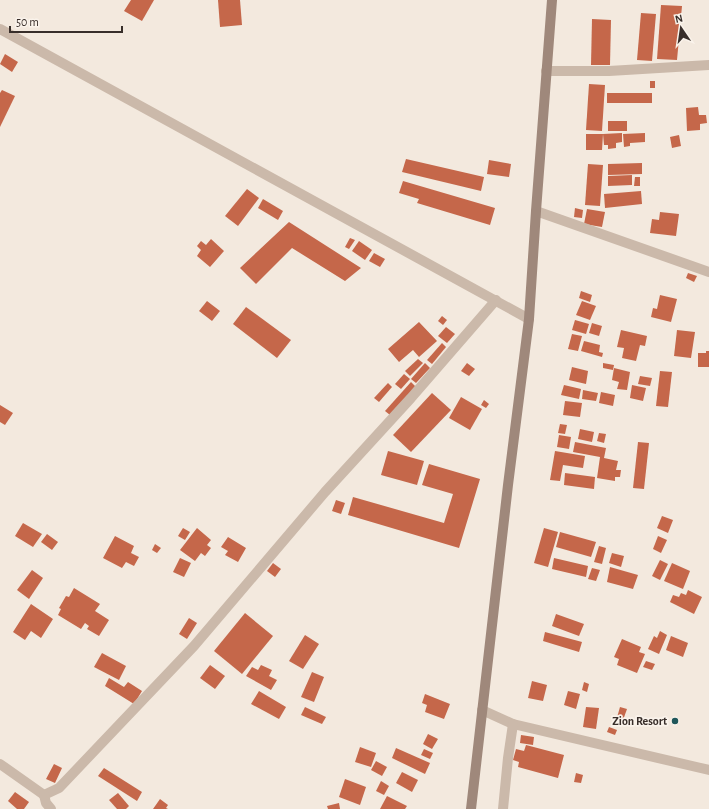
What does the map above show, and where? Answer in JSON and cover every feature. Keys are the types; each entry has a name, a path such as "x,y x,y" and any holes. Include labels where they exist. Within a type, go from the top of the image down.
{"street":[{"path":"472,809 508,485 529,319 552,0"},
{"path":"0,29 529,319"},
{"path":"546,70 609,71 709,65"},
{"path":"536,211 709,272"},
{"path":"44,795 59,788 194,646 325,492 411,398 496,300"},
{"path":"482,710 513,724 709,770"},
{"path":"503,809 513,724"},
{"path":"0,764 44,795 46,803 51,809"}],"building":[{"path":"131,0 154,0 142,21 124,11"},
{"path":"218,0 240,0 242,25 220,27"},
{"path":"661,5 682,6 677,60 657,59"},
{"path":"641,13 656,14 652,61 637,60"},
{"path":"592,19 611,20 610,65 591,65"},
{"path":"5,54 18,62 12,72 0,64"},
{"path":"650,81 655,81 655,88 650,88"},
{"path":"589,84 605,85 602,131 586,130"},
{"path":"2,90 15,96 0,127 0,93"},
{"path":"607,93 652,93 652,103 607,103"},
{"path":"698,107 699,115 706,115 707,123 700,124 700,130 687,131 686,108"},
{"path":"608,121 627,121 627,131 608,131"},
{"path":"622,133 622,142 616,143 616,148 608,149 608,145 604,145 603,134"},
{"path":"645,133 645,142 630,143 630,146 624,147 623,134"},
{"path":"586,134 603,134 602,150 586,150"},
{"path":"679,135 681,146 672,148 670,137"},
{"path":"406,159 484,177 481,191 402,172"},
{"path":"489,160 511,164 509,177 487,174"},
{"path":"642,163 642,174 608,175 608,164"},
{"path":"588,164 603,165 600,206 585,205"},
{"path":"632,175 632,185 608,186 608,176"},
{"path":"635,177 640,177 640,186 634,186"},
{"path":"403,181 495,208 490,225 417,203 419,199 399,193"},
{"path":"247,189 259,198 238,226 225,216"},
{"path":"641,191 642,204 605,208 604,194"},
{"path":"263,199 283,211 278,220 258,208"},
{"path":"575,208 583,210 582,218 574,217"},
{"path":"587,209 605,212 602,227 584,224"},
{"path":"660,212 679,214 676,236 650,233 652,219 659,220"},
{"path":"289,222 361,268 345,281 292,248 256,284 240,268"},
{"path":"350,238 355,240 349,249 345,247"},
{"path":"211,239 224,251 210,267 197,256 201,250 197,246 201,241 206,245"},
{"path":"359,241 372,250 365,260 352,251"},
{"path":"374,253 385,259 380,267 369,261"},
{"path":"688,273 697,276 694,282 686,278"},
{"path":"581,291 592,295 590,302 579,298"},
{"path":"660,295 677,299 671,322 651,317 653,308 657,309"},
{"path":"207,301 220,311 212,321 199,311"},
{"path":"582,301 596,306 590,320 576,315"},
{"path":"246,307 291,340 277,358 233,324"},
{"path":"442,316 447,320 443,325 438,321"},
{"path":"575,320 589,324 586,334 572,330"},
{"path":"419,322 437,341 419,357 413,350 399,362 388,349"},
{"path":"592,323 602,326 599,336 589,333"},
{"path":"446,327 455,334 447,343 438,336"},
{"path":"621,330 647,336 645,346 640,345 636,361 622,358 624,348 617,347"},
{"path":"677,330 695,332 691,358 674,356"},
{"path":"572,334 582,336 578,351 568,349"},
{"path":"584,341 600,345 599,352 603,353 602,357 581,351"},
{"path":"442,343 446,347 432,364 427,360"},
{"path":"706,351 709,351 709,367 698,367 698,353 706,353"},
{"path":"418,359 423,363 410,376 405,371"},
{"path":"425,363 430,368 416,383 411,379"},
{"path":"467,363 475,369 469,376 461,371"},
{"path":"603,363 614,365 613,370 603,368"},
{"path":"572,367 588,371 586,384 569,380"},
{"path":"614,368 630,372 627,390 617,389 619,382 612,380"},
{"path":"660,371 672,372 668,407 656,406"},
{"path":"404,374 410,379 401,389 395,384"},
{"path":"640,376 652,378 650,386 638,384"},
{"path":"411,382 416,387 390,415 385,411"},
{"path":"388,383 392,387 379,402 374,398"},
{"path":"564,385 581,389 579,399 561,395"},
{"path":"632,385 646,388 643,401 630,398"},
{"path":"583,390 598,393 596,401 582,399"},
{"path":"601,392 615,395 613,406 599,403"},
{"path":"432,393 451,410 411,452 393,435"},
{"path":"461,397 482,409 470,430 449,418"},
{"path":"484,400 489,404 486,408 481,405"},
{"path":"565,401 582,403 580,417 563,415"},
{"path":"0,405 13,413 5,425 0,422"},
{"path":"560,424 567,425 565,434 558,433"},
{"path":"580,429 594,432 592,442 578,439"},
{"path":"599,433 606,434 604,443 597,441"},
{"path":"559,435 571,437 569,449 557,447"},
{"path":"575,442 606,448 604,458 618,461 616,470 621,470 620,477 615,477 615,481 597,478 600,457 573,452"},
{"path":"638,442 649,443 644,489 633,488"},
{"path":"388,451 424,461 417,485 381,475"},
{"path":"555,451 585,456 583,468 563,465 560,481 550,480"},
{"path":"429,464 480,479 459,548 348,515 353,497 444,523 453,494 422,485"},
{"path":"565,473 595,477 594,489 564,485"},
{"path":"336,500 345,503 341,514 332,511"},
{"path":"662,516 673,520 668,533 657,528"},
{"path":"23,523 42,534 33,547 15,536"},
{"path":"183,528 190,532 185,540 178,536"},
{"path":"197,528 211,540 207,545 211,548 205,556 201,553 195,561 180,550"},
{"path":"544,528 558,532 548,567 534,563"},
{"path":"560,532 596,542 591,557 556,547"},
{"path":"47,534 58,542 52,550 41,542"},
{"path":"115,536 134,546 131,553 139,557 134,566 126,562 122,568 103,558"},
{"path":"658,536 667,540 661,553 653,549"},
{"path":"228,537 246,548 238,562 225,555 228,551 221,547"},
{"path":"155,544 161,548 157,553 152,550"},
{"path":"599,546 606,548 602,564 594,562"},
{"path":"612,553 624,556 621,567 609,563"},
{"path":"180,558 191,563 184,577 173,572"},
{"path":"554,558 588,566 586,577 552,569"},
{"path":"660,560 668,564 660,580 652,576"},
{"path":"273,563 281,569 275,577 267,571"},
{"path":"672,563 690,571 683,589 664,581"},
{"path":"610,567 638,575 633,589 607,582"},
{"path":"592,568 600,570 596,581 588,579"},
{"path":"32,570 43,578 29,599 17,590"},
{"path":"74,588 100,604 95,611 109,620 99,636 87,629 89,626 85,623 81,629 58,615 61,609 59,608 66,596 69,597"},
{"path":"688,590 702,597 694,614 670,602 673,595 679,597 681,593 686,595"},
{"path":"31,604 53,619 41,638 31,631 25,640 13,632"},
{"path":"245,613 273,636 242,674 214,651"},
{"path":"556,614 584,624 579,636 552,626"},
{"path":"189,618 197,623 187,639 179,634"},
{"path":"660,631 667,635 659,654 648,649 654,636 657,638"},
{"path":"545,632 582,642 579,652 543,641"},
{"path":"305,635 319,644 303,669 289,661"},
{"path":"671,636 688,643 683,657 666,650"},
{"path":"622,639 641,647 639,652 645,654 637,673 617,665 619,659 614,657"},
{"path":"102,653 126,666 119,680 94,667"},
{"path":"646,661 655,664 652,670 643,667"},
{"path":"210,665 225,676 215,689 200,678"},
{"path":"261,665 272,670 269,676 277,680 271,690 246,676 252,667 258,670"},
{"path":"312,672 324,677 314,702 301,697"},
{"path":"109,678 124,687 128,682 142,691 134,704 105,686"},
{"path":"532,681 547,685 543,701 528,698"},
{"path":"584,682 589,684 587,692 582,690"},
{"path":"259,691 286,707 279,719 251,704"},
{"path":"568,691 580,694 576,709 564,705"},
{"path":"425,694 450,704 444,719 425,712 427,705 422,703"},
{"path":"305,707 326,717 322,724 301,715"},
{"path":"586,707 599,708 596,729 583,727"},
{"path":"620,707 627,709 622,723 616,721"},
{"path":"609,727 617,730 615,735 607,732"},
{"path":"428,734 438,739 432,749 423,744"},
{"path":"521,735 534,737 533,745 520,743"},
{"path":"526,745 564,755 558,778 518,767 519,762 513,760 516,749 524,751"},
{"path":"360,747 376,753 371,767 355,762"},
{"path":"396,748 430,763 425,774 392,758"},
{"path":"424,749 433,753 430,759 421,755"},
{"path":"376,761 387,767 382,776 371,770"},
{"path":"54,764 62,768 55,783 46,779"},
{"path":"104,768 142,792 137,801 98,776"},
{"path":"402,772 418,780 412,792 396,783"},
{"path":"576,773 583,775 581,783 574,782"},
{"path":"345,779 366,787 360,805 339,797"},
{"path":"381,781 389,786 384,795 376,791"},
{"path":"15,792 29,802 24,809 17,809 8,801"},
{"path":"118,793 129,806 126,809 117,809 109,800"},
{"path":"387,796 407,806 405,809 380,809"},
{"path":"160,799 168,805 166,808 168,809 153,809"},
{"path":"339,803 340,809 328,809 327,806"}],"place":[{"name":"Zion Resort","path":"675,721"}]}
